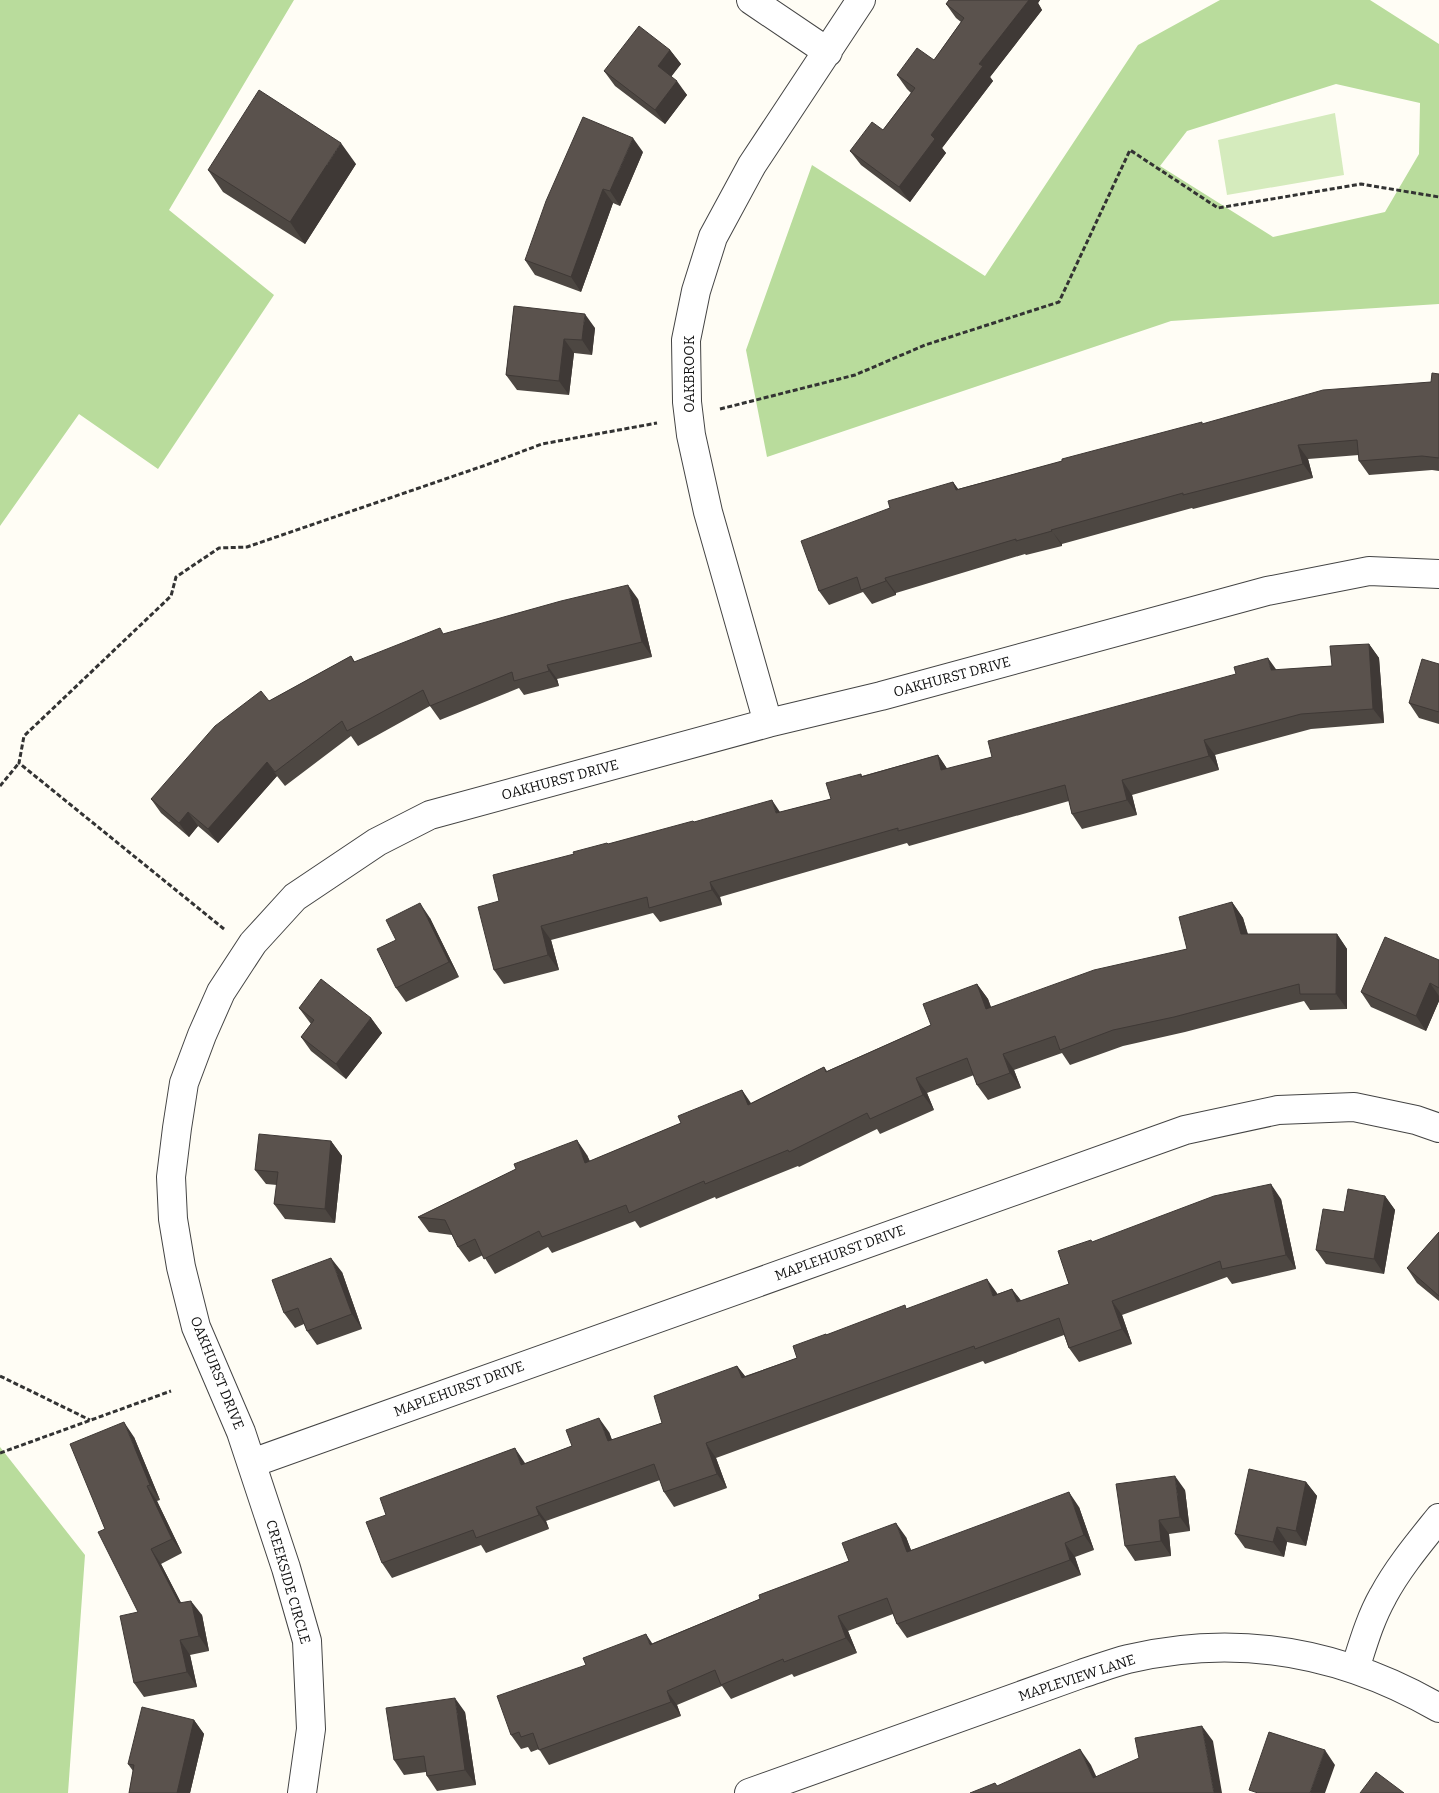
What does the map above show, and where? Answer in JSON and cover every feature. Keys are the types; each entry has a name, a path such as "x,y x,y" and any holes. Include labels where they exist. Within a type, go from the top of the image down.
{"street":[{"path":"751,0 828,52"},
{"name":"OAKBROOK","path":"768,723 708,512 691,435 688,416 686,340 696,291 713,237 752,165 861,0"},
{"name":"OAKHURST DRIVE","path":"252,1463 241,1432 196,1327 181,1267 173,1220 171,1177 184,1084 202,1035 221,992 253,943 295,897 376,842 430,815 768,723 882,696 1267,591 1369,571 1439,574"},
{"name":"MAPLEHURST DRIVE","path":"252,1463 1185,1130 1278,1110 1354,1107 1416,1120 1439,1128"},
{"name":"CREEKSIDE CIRCLE","path":"252,1463 307,1641 311,1729 302,1793"},
{"path":"1355,1669 1366,1635 1383,1596 1412,1552 1439,1518"},
{"name":"MAPLEVIEW LANE","path":"749,1793 1081,1674 1128,1659 1178,1650 1235,1647 1312,1656 1355,1669 1399,1686 1439,1708"}],"path":[{"path":"0,786 19,763 24,736 171,596 176,577 219,548 247,547 542,444 641,426 734,406 855,375 925,345 1059,302 1130,150 1218,208 1361,184 1439,197"},
{"path":"19,763 249,949"},
{"path":"0,1376 90,1420"},
{"path":"0,1453 171,1390"}],"green space":[{"path":"0,0 294,0 169,210 274,295 158,469 79,414 0,526"},
{"path":"1220,0 1370,0 1439,44 1439,304 1171,321 767,457 746,350 812,165 985,276 1138,45","holes":["1336,84 1420,103 1419,154 1385,212 1273,237 1160,166 1187,131"]},
{"path":"1335,113 1344,175 1227,195 1218,140"},
{"path":"0,1447 85,1555 68,1793 0,1793"}],"building":[{"path":"949,0 1029,0 979,64 983,66 931,135 935,139 899,187 850,151 872,122 883,130 915,88 897,75 917,48 934,60 964,18 946,4"},
{"path":"639,26 670,50 658,66 677,81 655,110 604,71"},
{"path":"259,90 341,143 290,222 208,170"},
{"path":"583,117 633,138 610,191 603,189 571,277 525,260 546,201"},
{"path":"514,306 585,314 582,340 564,339 559,381 506,375"},
{"path":"1432,373 1439,374 1439,458 1422,456 1359,461 1357,440 1298,445 1303,464 1183,495 1183,493 1016,541 1016,539 885,578 886,581 861,590 857,577 819,591 801,541 890,508 888,501 953,482 956,490 1062,461 1062,459 1202,422 1202,424 1323,390 1431,382"},
{"path":"628,585 642,642 547,665 549,671 514,681 512,672 430,706 423,690 347,731 342,721 275,772 267,762 208,829 188,812 179,823 151,799 215,726 261,691 269,701 351,656 354,662 440,628 443,634 561,601"},
{"path":"1369,644 1373,709 1301,714 1204,740 1209,756 1122,780 1127,800 1072,814 1065,785 898,831 898,828 710,882 712,890 649,908 647,897 541,926 548,955 494,970 478,907 499,901 493,875 772,800 776,813 831,799 826,783 861,774 861,777 938,755 941,770 992,757 988,741 1236,674 1234,667 1268,658 1271,670 1332,666 1330,646"},
{"path":"1422,659 1439,664 1439,712 1409,703"},
{"path":"1232,902 1241,934 1337,934 1336,994 1300,994 1299,984 1174,1017 1113,1030 1060,1050 1055,1036 1003,1054 1010,1073 977,1085 967,1058 916,1078 923,1095 870,1119 867,1113 789,1152 788,1150 705,1184 704,1181 629,1213 626,1205 542,1237 539,1231 484,1259 475,1239 458,1247 445,1220 418,1217 516,1169 514,1164 577,1140 585,1163 681,1123 678,1116 742,1090 748,1105 824,1067 826,1072 931,1025 923,1004 977,984 986,1009 1094,970 1187,949 1179,917"},
{"path":"420,903 449,962 396,988 377,949 396,940 386,920"},
{"path":"1385,937 1439,960 1439,988 1430,983 1416,1016 1361,992"},
{"path":"321,979 371,1018 336,1064 301,1037 314,1020 299,1008"},
{"path":"259,1134 331,1141 325,1209 274,1204 278,1172 255,1170"},
{"path":"1271,1184 1286,1255 1222,1269 1220,1261 1112,1301 1122,1329 1069,1348 1059,1318 975,1349 974,1346 706,1443 717,1474 664,1492 654,1464 536,1507 539,1515 476,1538 473,1530 382,1563 366,1522 386,1515 380,1498 515,1448 521,1465 572,1446 566,1430 599,1418 608,1441 662,1423 654,1396 737,1366 742,1378 797,1358 793,1346 905,1305 906,1309 987,1279 993,1296 1012,1289 1017,1302 1069,1284 1058,1251 1091,1240 1092,1242 1214,1196"},
{"path":"1348,1189 1385,1196 1374,1259 1316,1250 1323,1209 1344,1212"},
{"path":"1439,1232 1439,1296 1407,1268"},
{"path":"331,1258 352,1314 307,1331 298,1308 284,1313 272,1280"},
{"path":"124,1422 150,1485 147,1486 172,1539 151,1549 179,1603 191,1601 199,1636 180,1640 187,1672 134,1683 120,1616 138,1612 98,1532 105,1529 70,1444"},
{"path":"1249,1469 1306,1482 1296,1531 1277,1527 1273,1542 1235,1534"},
{"path":"1175,1476 1180,1517 1159,1520 1161,1541 1125,1546 1116,1484"},
{"path":"1069,1492 1084,1535 1065,1543 1070,1560 897,1624 887,1598 838,1616 846,1638 784,1662 783,1659 721,1685 715,1670 667,1691 671,1702 539,1750 533,1733 521,1737 519,1732 511,1735 497,1696 586,1665 583,1658 646,1634 650,1645 760,1599 759,1595 849,1561 842,1543 896,1523 907,1552"},
{"path":"455,1698 465,1770 427,1776 424,1756 394,1760 386,1708"},
{"path":"142,1707 194,1720 177,1793 129,1793 134,1765 128,1764"},
{"path":"1202,1726 1214,1793 970,1793 995,1783 997,1786 1080,1749 1093,1778 1139,1758 1135,1738"},
{"path":"1269,1732 1325,1750 1310,1793 1258,1793 1249,1790"},
{"path":"1376,1772 1404,1793 1360,1793"}]}
